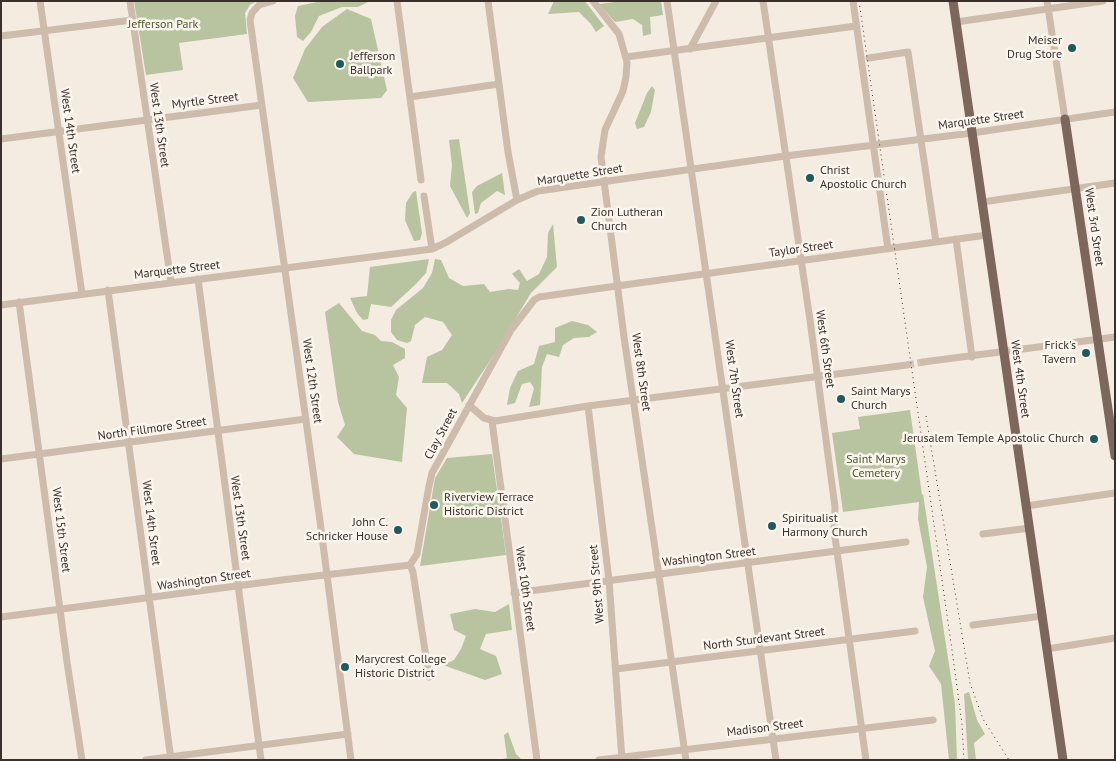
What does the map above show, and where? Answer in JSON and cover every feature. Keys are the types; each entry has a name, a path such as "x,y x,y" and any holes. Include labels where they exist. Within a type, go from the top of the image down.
{"main road":[{"name":"West 4th Street","path":"952,1 1063,760"},
{"name":"West 3rd Street","path":"1065,119 1115,456"}],"street":[{"name":"West 14th Street","path":"40,1 82,294"},
{"name":"West 13th Street","path":"130,1 171,282"},
{"name":"West 12th Street","path":"273,1 263,3 257,7 252,13 250,20 306,419 351,760"},
{"path":"397,1 421,180"},
{"path":"488,1 508,152 517,200"},
{"name":"West 8th Street","path":"593,1 619,34 626,57 626,77 623,91 605,130 601,157 686,760"},
{"name":"West 7th Street","path":"667,1 776,760"},
{"path":"690,48 716,1"},
{"name":"West 6th Street","path":"763,1 835,507 834,530 866,760"},
{"path":"853,1 888,249"},
{"path":"956,22 1048,5 1103,1"},
{"name":"West 3rd Street","path":"1048,5 1065,119"},
{"path":"1,36 133,20"},
{"path":"626,57 856,26"},
{"path":"869,58 908,52 936,242"},
{"path":"410,97 499,84"},
{"name":"Myrtle Street","path":"1,139 262,105"},
{"name":"Marquette Street","path":"1,305 432,249 517,200 538,192 785,156 972,133 1115,112"},
{"path":"982,202 1115,183"},
{"path":"424,196 432,249"},
{"name":"Taylor Street","path":"618,286 987,235"},
{"path":"956,240 972,356"},
{"name":"West 13th Street","path":"198,279 261,760"},
{"name":"Clay Street","path":"410,565 417,554 432,473 512,330 534,300 539,297 618,286"},
{"name":"West 14th Street","path":"108,290 171,758"},
{"name":"West 15th Street","path":"19,302 82,760"},
{"path":"922,362 1115,337"},
{"path":"469,405 484,418 492,421 588,406 907,364"},
{"name":"West 9th Street","path":"588,406 609,580 622,758"},
{"name":"North Fillmore Street","path":"1,459 306,419"},
{"name":"West 10th Street","path":"492,421 537,760"},
{"path":"1026,506 1115,493"},
{"path":"983,534 1030,528"},
{"name":"Washington Street","path":"514,593 906,542"},
{"path":"410,565 413,572 429,677"},
{"name":"Washington Street","path":"1,617 410,565"},
{"path":"973,625 1042,616"},
{"name":"North Sturdevant Street","path":"616,669 915,631"},
{"path":"1047,648 1115,638"},
{"name":"Madison Street","path":"599,760 933,720"},
{"path":"146,760 348,734"}],"green space":[{"name":"Jefferson Park","path":"134,1 257,1 250,5 245,13 247,34 179,43 183,70 146,75"},
{"path":"322,1 370,1 358,7 342,7 319,16 311,32 303,41 297,37 295,16 298,6"},
{"path":"554,1 585,1 604,26 596,32 579,12 548,14"},
{"path":"622,1 661,1 663,15 650,17 651,34 643,36 642,25 633,19 615,22 599,4"},
{"name":"Jefferson Ballpark","path":"347,9 371,19 387,90 381,98 308,102 293,78 305,49 322,27"},
{"path":"652,86 655,90 651,112 644,127 637,129 635,123 647,93"},
{"path":"459,139 470,213 467,218 450,186 452,165 449,140"},
{"path":"502,173 505,195 497,191 481,203 478,213 475,214 472,192 477,186"},
{"path":"416,191 422,233 420,240 414,241 405,220 406,203 413,192"},
{"path":"553,224 557,267 531,293 462,403 459,394 447,383 422,383 427,357 442,350 452,335 443,322 425,317 415,325 411,341 407,343 397,340 391,332 391,320 396,310 423,288 432,273 435,259 441,260 449,278 463,286 484,284 490,292 509,289 518,290 520,283 512,274 519,269 527,281 539,274 547,257 548,233"},
{"path":"429,259 426,273 391,307 371,304 368,319 363,320 357,313 350,298 367,296 370,267"},
{"path":"339,303 362,331 375,335 381,341 392,342 405,349 405,358 393,365 399,377 396,395 407,408 402,462 354,454 337,437 345,425 338,402 325,312"},
{"path":"572,321 588,325 597,332 589,337 574,338 563,345 559,357 547,354 542,367 540,405 529,407 534,388 530,382 522,384 515,403 507,405 510,388 518,371 534,364 539,346 555,342 555,328"},
{"name":"Saint Marys Cemetery","path":"910,410 955,704 957,760 949,760 941,684 929,666 935,651 923,597 927,567 918,519 919,502 843,512 832,433 860,429 858,417"},
{"path":"492,454 506,555 420,566 435,478 447,458"},
{"path":"509,604 512,630 486,634 480,649 496,656 502,674 485,680 443,665 454,660 466,636 454,630 450,614 475,609 495,612"},
{"path":"969,692 977,720 985,734 974,743 976,760 968,760 964,694"},
{"path":"508,732 516,754 522,760 498,760 507,758 504,735"}],"tunnel":[{"path":"907,365 923,362"}],"railway":[{"path":"859,1 952,650 962,724 964,760"},
{"path":"926,416 970,683 983,719 1009,760"}],"place":[{"name":"Meiser Drug Store","path":"1072,48"},
{"name":"Jefferson Ballpark","path":"340,64"},
{"name":"Christ Apostolic Church","path":"810,178"},
{"name":"Zion Lutheran Church","path":"581,220"},
{"name":"Frick's Tavern","path":"1086,353"},
{"name":"Saint Marys Church","path":"841,399"},
{"name":"Jerusalem Temple Apostolic Church","path":"1094,439"},
{"name":"Riverview Terrace Historic District","path":"434,505"},
{"name":"Spiritualist Harmony Church","path":"772,526"},
{"name":"John C. Schricker House","path":"398,530"},
{"name":"Marycrest College Historic District","path":"345,667"}]}
